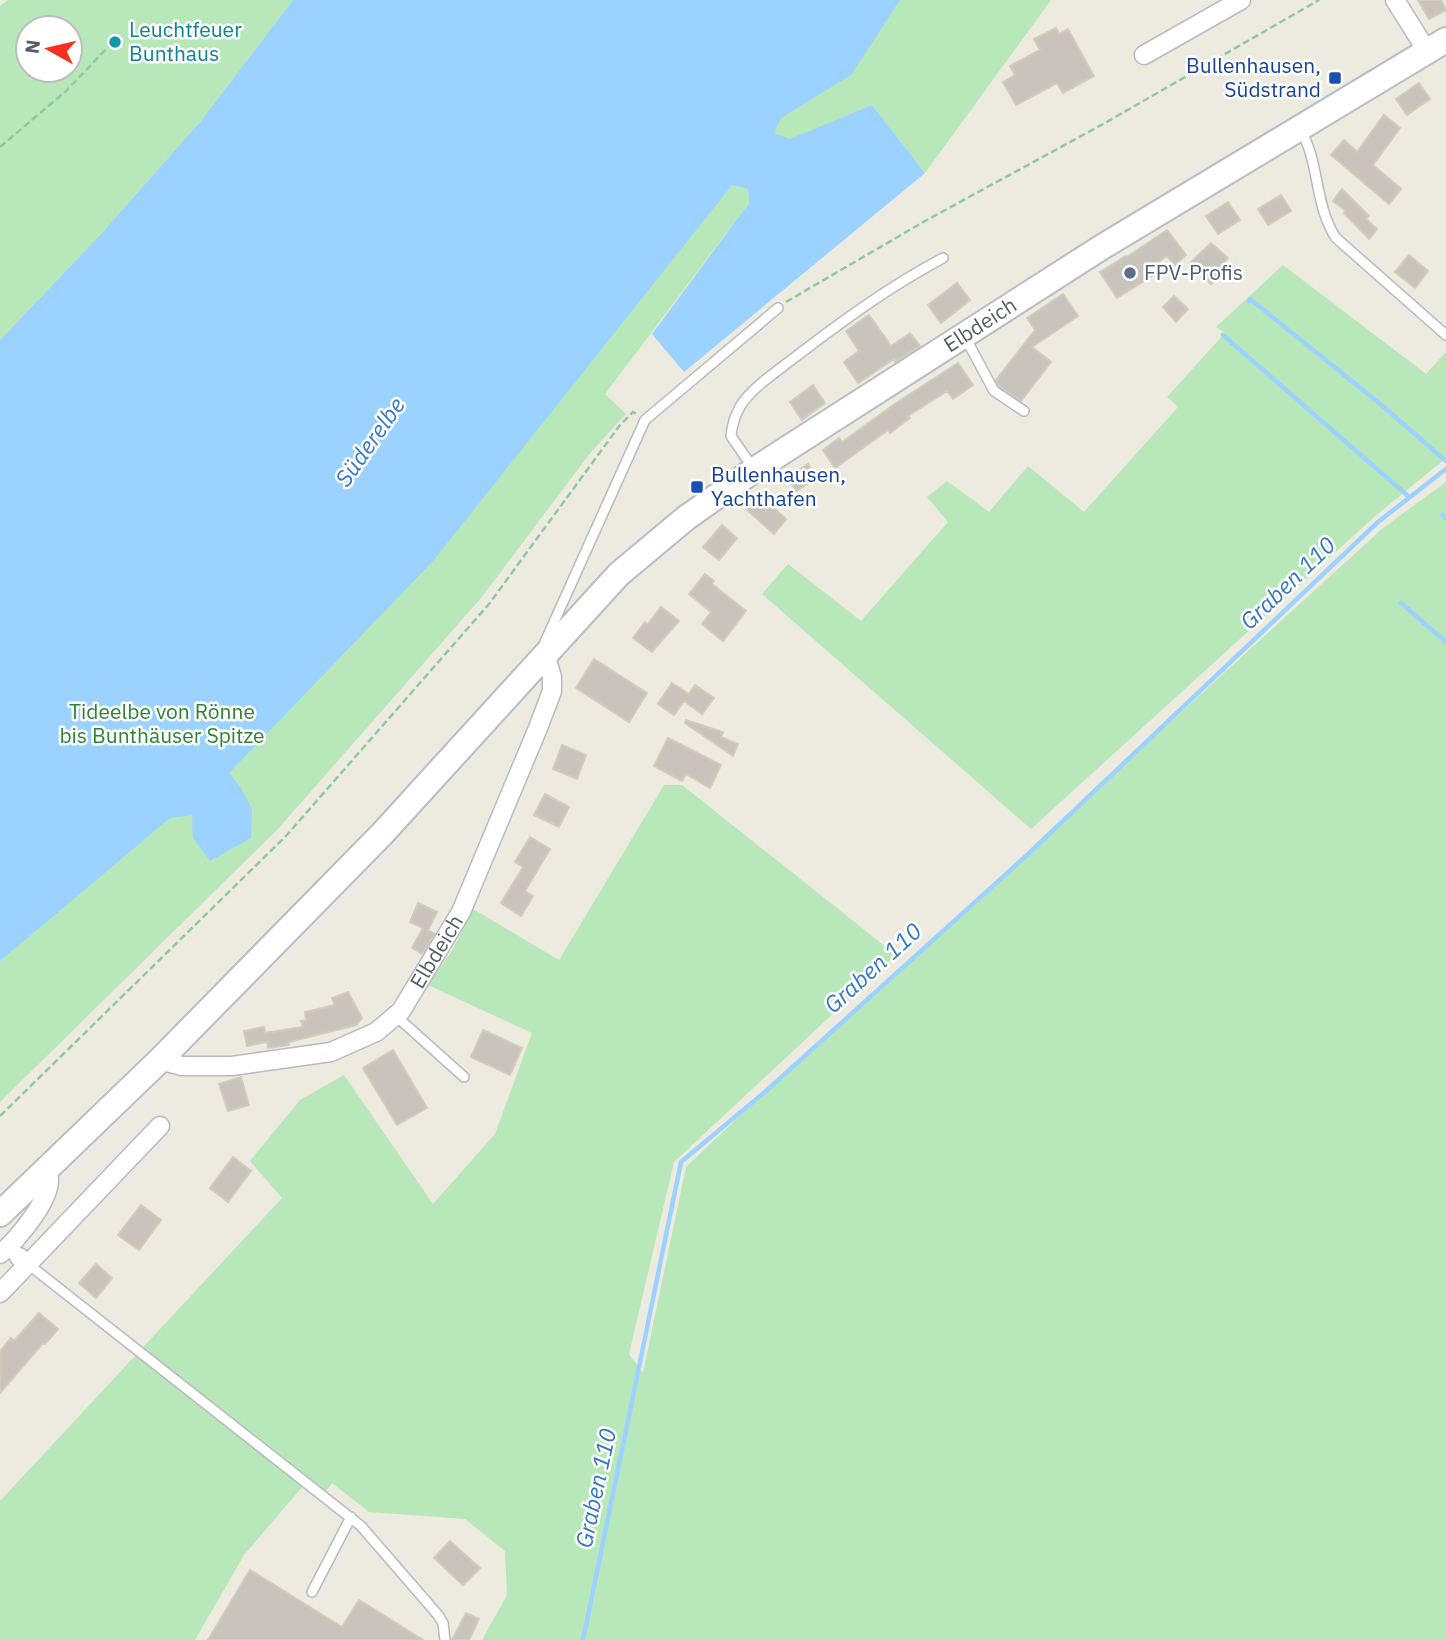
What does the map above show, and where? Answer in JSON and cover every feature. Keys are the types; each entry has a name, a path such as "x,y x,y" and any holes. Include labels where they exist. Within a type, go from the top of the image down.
{"street":[{"path":"1144,55 1241,0"},
{"path":"1395,0 1436,45"},
{"name":"Elbdeich","path":"0,1214 160,1060 382,834 619,574 686,519 754,470 1102,247 1436,45"},
{"name":"Elbdeich","path":"160,1060 181,1066 232,1066 331,1052 376,1032 401,1011 461,912 538,728 552,691 552,677 545,654"},
{"path":"0,1293 160,1126"},
{"path":"28,1265 4,1251 44,1199 51,1182 46,1170"}],"lane":[{"path":"1299,128 1308,146 1326,222 1336,237 1446,335"},
{"path":"754,470 731,436 733,421 753,392 828,332 897,284 943,258"},
{"path":"545,654 545,641 646,420 778,308"},
{"path":"964,336 994,391 1024,411"},
{"path":"396,1016 464,1077"},
{"path":"28,1265 351,1517 438,1615 443,1623 445,1640"},
{"path":"312,1592 351,1517"}],"path":[{"path":"778,308 925,220 1105,123 1319,0"},
{"path":"0,147 66,91 109,46"},
{"path":"0,1116 286,836 489,604 620,425 632,412 646,420"}],"green space":[{"path":"8,0 293,0 200,122 100,235 0,340 0,6"},
{"name":"Tideelbe von Rönne bis Bunthäuser Spitze","path":"562,0 1051,0 925,173 872,105 790,140 733,185 748,189 749,203 605,394 626,414 591,452 481,598 277,830 0,1102 0,664"},
{"path":"1283,265 1426,374 1446,352 1446,458 1373,518 1031,829 762,594 788,564 861,621 948,522 927,497 947,481 989,512 1028,466 1084,512 1178,407 1167,397 1225,333 1216,327"},
{"path":"1446,482 1446,1640 482,1640 507,1595 505,1551 465,1519 369,1512 332,1483 320,1499 303,1486 244,1555 195,1640 0,1640 0,1501 282,1198 250,1161 300,1100 344,1075 433,1204 495,1134 532,1033 428,985 453,949 473,909 559,960 664,785 682,785 896,955 674,1162 629,1354 643,1373 686,1167 1383,528"}],"water":[{"name":"Süderelbe","path":"293,0 900,0 851,75 781,118 774,133 790,139 872,105 925,173 684,372 652,334 749,203 748,189 732,185 433,561 229,773 252,809 251,838 210,861 193,838 192,815 170,818 0,961 0,340 100,235 200,122"}],"building":[{"path":"1418,0 1441,0 1446,10 1429,19"},
{"path":"1056,28 1059,34 1068,29 1094,76 1063,93 1057,83 1016,105 1003,82 1015,75 1010,66 1040,50 1034,39"},
{"path":"1419,83 1430,99 1407,115 1396,99"},
{"path":"1384,115 1400,128 1373,165 1401,189 1389,204 1331,155 1344,140 1357,152"},
{"path":"1342,189 1369,216 1366,219 1377,229 1369,239 1344,213 1346,211 1333,201"},
{"path":"1281,195 1291,211 1268,225 1258,209"},
{"path":"1228,202 1240,220 1218,234 1206,216"},
{"path":"1167,230 1186,255 1175,265 1167,256 1145,271 1152,276 1117,298 1100,272"},
{"path":"1211,243 1228,258 1216,271 1220,275 1211,284 1189,264"},
{"path":"1409,255 1428,271 1415,288 1395,272"},
{"path":"957,283 970,300 941,323 928,305"},
{"path":"1063,294 1078,316 1032,347 1051,362 1021,401 999,386 996,380 1035,330 1027,318"},
{"path":"1174,296 1188,309 1176,322 1163,307"},
{"path":"869,315 891,346 910,333 920,346 895,362 894,359 858,383 844,362 859,351 846,331"},
{"path":"958,363 973,385 953,399 947,391 908,416 910,418 890,433 888,430 835,468 823,450 839,438 842,442"},
{"path":"813,385 825,403 802,420 790,402"},
{"path":"808,464 816,479 796,491 788,477"},
{"path":"758,494 786,519 774,534 746,509"},
{"path":"722,525 737,538 719,560 703,547"},
{"path":"705,574 714,581 712,584 746,611 723,641 702,624 711,612 689,594"},
{"path":"661,607 679,621 652,652 633,638"},
{"path":"594,659 647,693 629,722 576,688"},
{"path":"672,683 689,694 695,685 714,698 702,714 684,701 674,715 658,704"},
{"path":"686,720 723,732 721,737 738,744 733,756 685,723"},
{"path":"668,738 721,765 710,788 686,774 682,781 654,766"},
{"path":"562,745 586,755 577,779 553,769"},
{"path":"545,794 569,807 559,827 534,815"},
{"path":"530,837 550,849 525,891 533,896 521,916 501,903 523,867 515,862"},
{"path":"418,903 437,912 428,930 435,934 422,954 412,948 423,928 410,922"},
{"path":"348,992 362,1018 356,1025 289,1042 289,1045 268,1048 267,1041 247,1046 244,1031 264,1027 265,1033 303,1027 301,1021 306,1020 305,1012 335,1005 332,998"},
{"path":"483,1030 522,1048 510,1075 471,1057"},
{"path":"393,1050 427,1108 397,1125 363,1068"},
{"path":"241,1077 249,1105 228,1111 219,1084"},
{"path":"233,1157 251,1171 228,1202 210,1188"},
{"path":"141,1205 161,1220 139,1250 118,1235"},
{"path":"96,1264 112,1278 96,1298 79,1283"},
{"path":"39,1313 58,1329 0,1393 0,1351 11,1338 14,1341"},
{"path":"450,1541 480,1568 463,1585 434,1558"},
{"path":"250,1570 342,1627 359,1600 423,1640 208,1640"},
{"path":"466,1613 479,1619 469,1640 452,1640"}],"waterway":[{"path":"1249,301 1250,299 1379,403 1446,461"},
{"path":"1223,335 1408,496"},
{"name":"Graben 110","path":"583,1640 681,1162 766,1091 1026,856 1378,522 1446,469"},
{"path":"1442,515 1446,518"},
{"path":"1401,603 1446,642"}],"place":[{"name":"Leuchtfeuer Bunthaus","path":"115,42"},
{"name":"Bullenhausen, Südstrand","path":"1335,78"},
{"name":"FPV-Profis","path":"1130,273"},
{"name":"Bullenhausen, Yachthafen","path":"697,487"}]}
